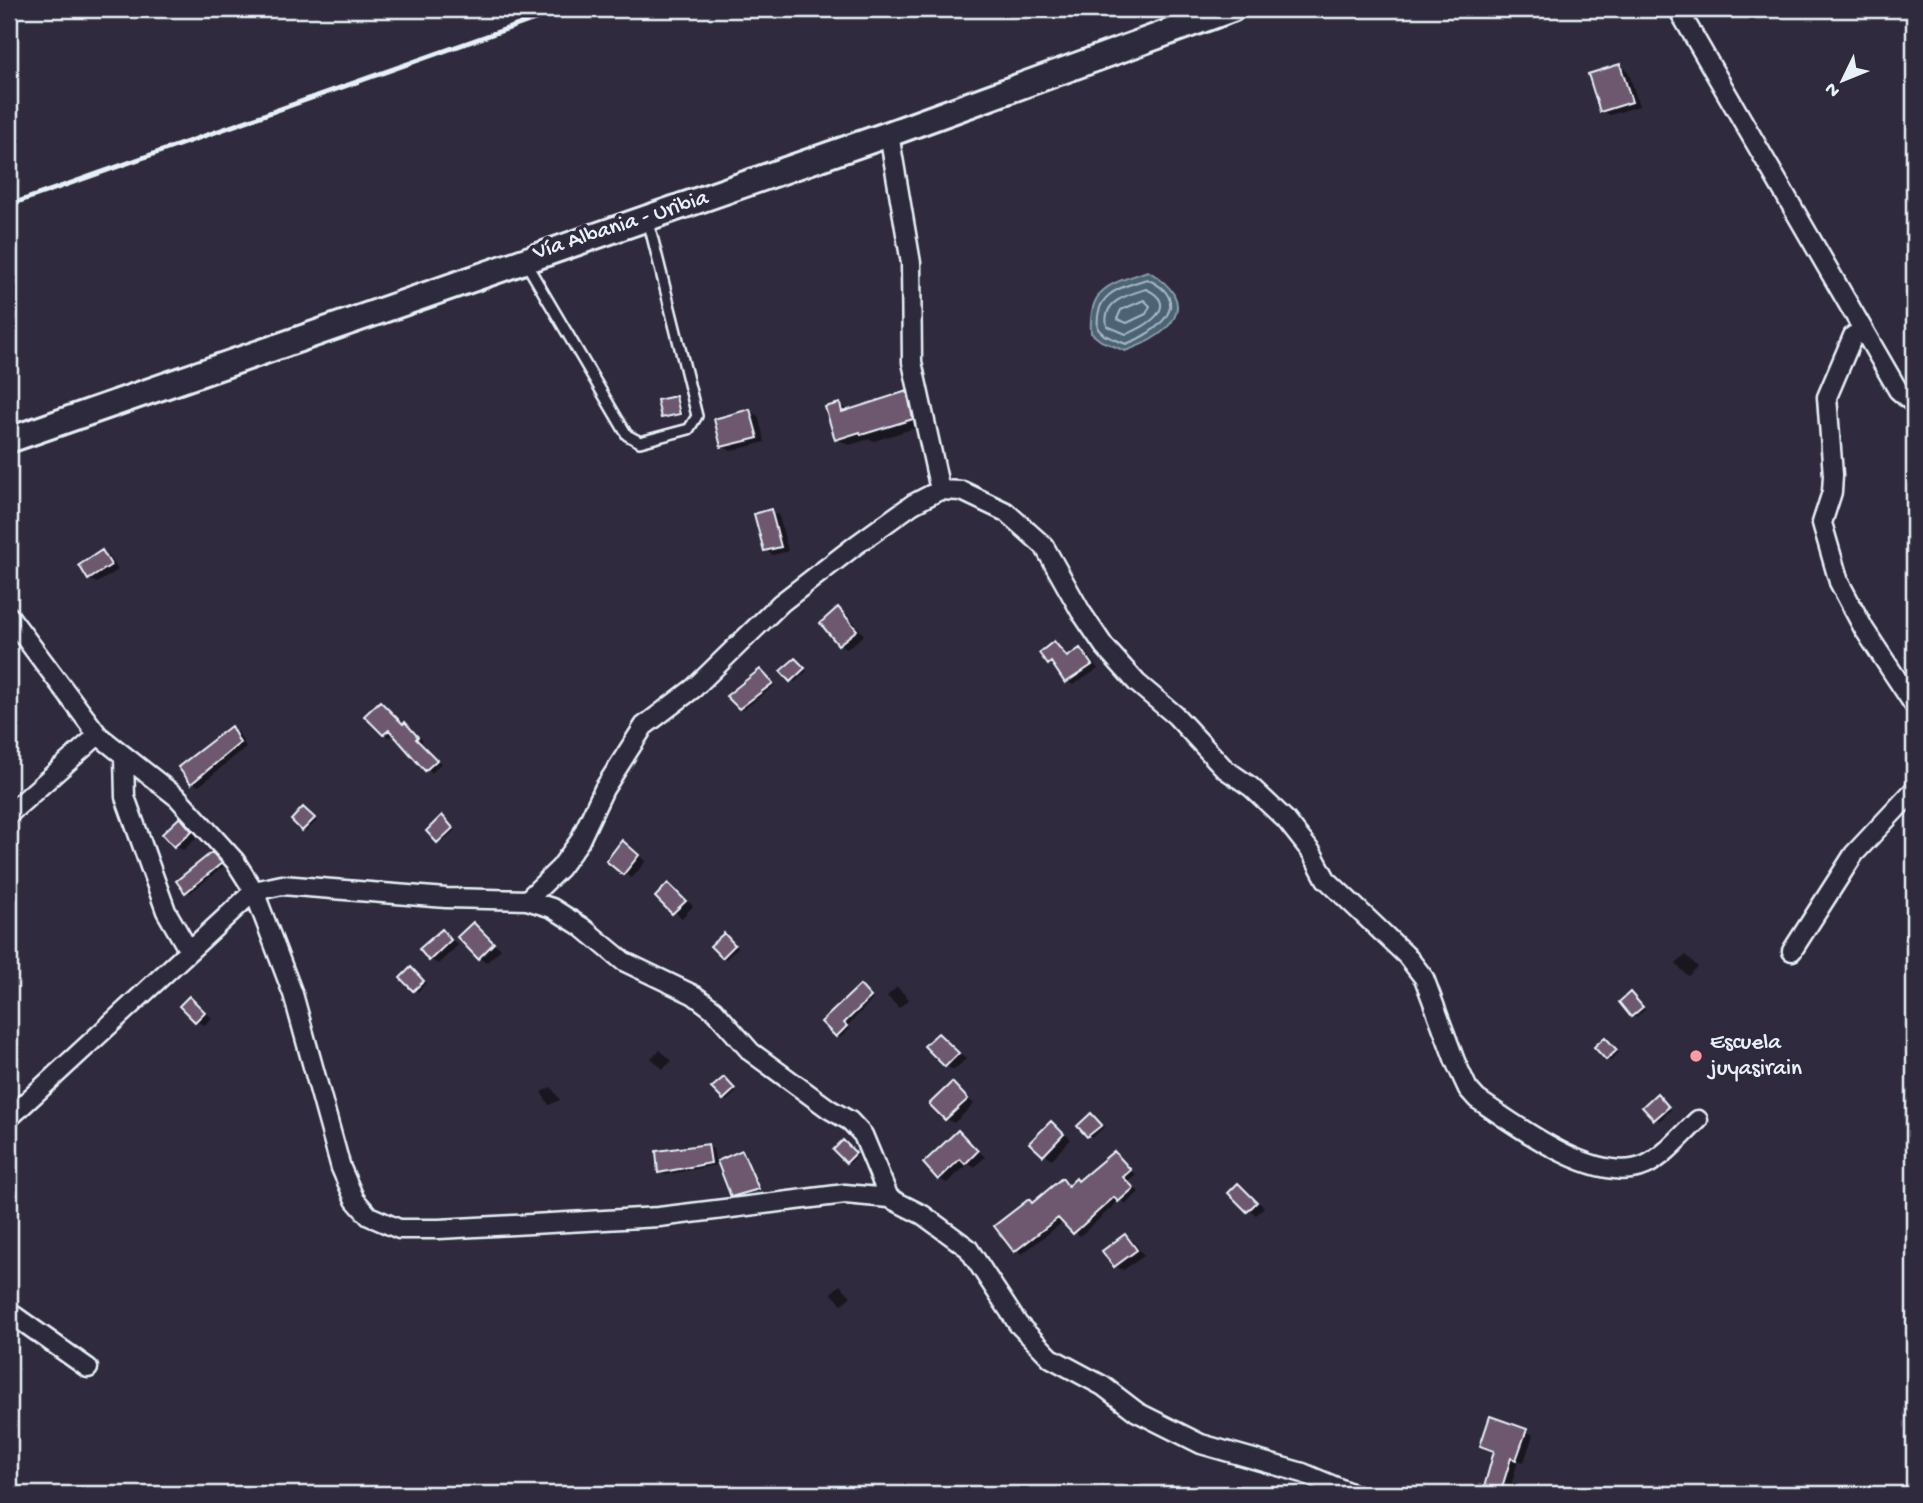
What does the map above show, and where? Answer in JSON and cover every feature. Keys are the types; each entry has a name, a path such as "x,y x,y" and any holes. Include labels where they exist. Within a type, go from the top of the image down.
{"main road":[{"name":"Vía Albania - Uribia","path":"9,440 889,134 1232,9"}],"street":[{"path":"1678,9 1898,390 1914,404"},
{"path":"889,134 911,263 912,362 940,490"},
{"path":"1863,330 1853,336 1827,397 1833,475 1832,492 1823,510 1822,523 1839,582 1864,629 1914,705"},
{"path":"527,900 561,868 579,842 604,789 644,726 694,688 781,603 894,518 940,490 962,491 1006,512 1044,546 1081,611 1129,674 1175,715 1225,769 1251,788 1286,820 1312,853 1326,878 1406,956 1424,978 1455,1061 1468,1089 1477,1099 1560,1150 1592,1165 1614,1170 1627,1171 1654,1160 1699,1119"},
{"path":"9,616 98,735 178,798 236,861 254,891 293,994 341,1168 355,1200 369,1216 399,1229 439,1229 659,1217 845,1194 889,1198 923,1215 968,1248 1018,1324 1051,1358 1103,1387 1137,1412 1201,1444 1303,1473 1353,1494"},
{"path":"9,814 98,735"},
{"path":"124,757 125,797 166,911 189,951"},
{"path":"1792,951 1854,853 1914,790"},
{"path":"9,1118 254,891 282,885 446,898 527,900 552,908 582,927 623,961 694,995 714,1010 751,1052 829,1109 850,1121 863,1135 889,1198"},
{"path":"9,1312 88,1368"}],"lane":[{"path":"524,259 626,435 640,442 690,429 697,416 648,218"}],"water":[{"path":"1148,271 1165,283 1174,295 1177,307 1174,317 1156,336 1125,351 1101,341 1091,333 1093,306 1098,297 1112,284"}],"building":[{"path":"1620,64 1632,102 1600,112 1588,74"},
{"path":"907,391 913,419 835,440 825,407 840,403 842,412"},
{"path":"676,396 680,414 661,418 657,400"},
{"path":"750,409 758,438 721,447 714,419"},
{"path":"771,509 781,547 764,551 754,514"},
{"path":"102,550 111,565 88,580 79,565"},
{"path":"838,607 857,630 838,645 820,623"},
{"path":"1054,641 1067,657 1080,648 1092,665 1065,683 1051,662 1048,665 1039,653"},
{"path":"795,658 805,668 790,682 780,671"},
{"path":"760,669 773,683 739,709 726,696"},
{"path":"380,701 403,724 405,722 418,737 416,739 437,760 425,771 389,730 383,735 364,716"},
{"path":"231,726 240,743 191,784 178,767"},
{"path":"303,807 315,818 302,831 291,820"},
{"path":"442,815 453,828 437,843 426,831"},
{"path":"180,817 192,831 174,847 162,834"},
{"path":"622,840 639,855 623,875 606,861"},
{"path":"212,852 222,863 185,893 176,881"},
{"path":"668,883 686,901 672,914 655,897"},
{"path":"473,922 494,943 478,959 457,937"},
{"path":"442,929 451,940 429,961 419,949"},
{"path":"724,933 735,945 722,958 710,946"},
{"path":"411,967 424,981 413,991 400,978"},
{"path":"860,985 871,997 844,1023 847,1026 836,1037 821,1022"},
{"path":"1630,992 1643,1007 1631,1017 1619,1002"},
{"path":"189,996 205,1012 195,1022 179,1006"},
{"path":"938,1033 959,1053 945,1067 924,1046"},
{"path":"1605,1037 1617,1050 1606,1060 1594,1047"},
{"path":"724,1077 735,1089 723,1100 711,1088"},
{"path":"952,1082 968,1099 945,1120 929,1104"},
{"path":"1657,1093 1669,1107 1654,1120 1642,1107"},
{"path":"1091,1113 1102,1125 1087,1137 1077,1126"},
{"path":"1051,1121 1064,1134 1043,1156 1029,1143"},
{"path":"958,1130 978,1151 965,1164 960,1159 938,1180 923,1163"},
{"path":"843,1140 856,1153 846,1163 833,1150"},
{"path":"708,1144 711,1163 658,1173 656,1151"},
{"path":"742,1150 759,1189 731,1197 717,1161"},
{"path":"1114,1151 1131,1170 1123,1177 1134,1188 1118,1202 1114,1197 1073,1234 1058,1218 1014,1252 994,1226 1029,1199 1032,1203 1062,1178 1068,1186 1076,1178 1078,1181"},
{"path":"1238,1183 1257,1202 1247,1212 1228,1193"},
{"path":"1125,1234 1137,1250 1114,1267 1102,1251"},
{"path":"1490,1416 1527,1429 1516,1460 1511,1458 1500,1494 1483,1491 1494,1451 1480,1446"}],"railway":[{"path":"9,205 563,9"}],"place":[{"name":"Escuela juyasirain","path":"1696,1056"}]}
